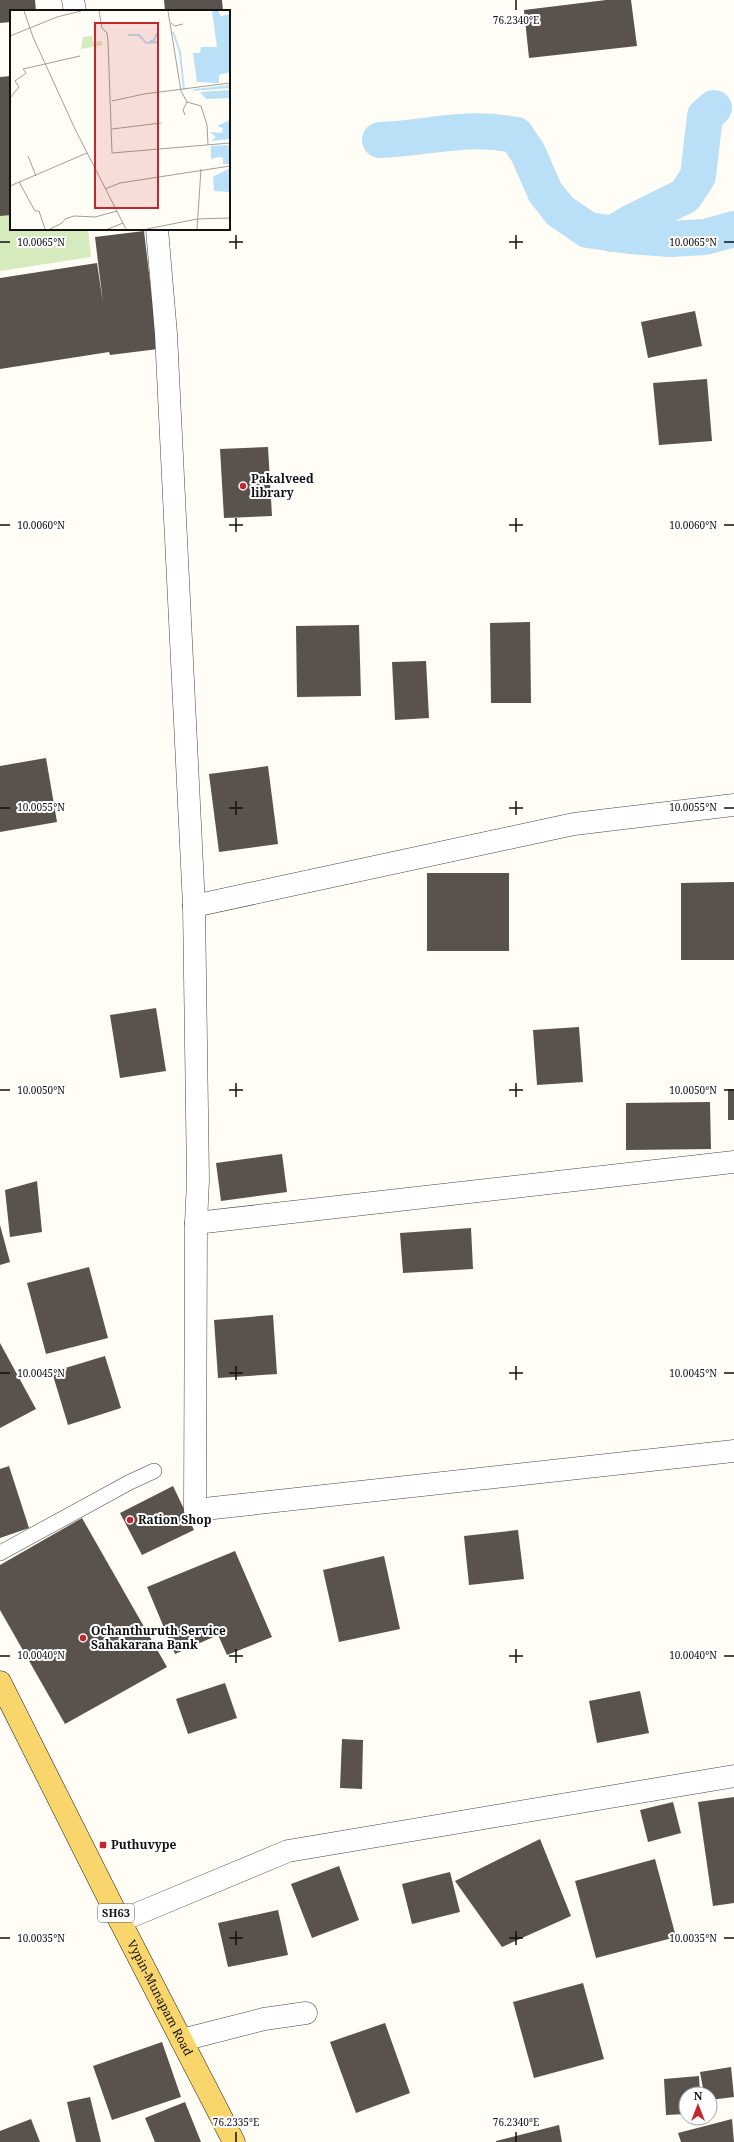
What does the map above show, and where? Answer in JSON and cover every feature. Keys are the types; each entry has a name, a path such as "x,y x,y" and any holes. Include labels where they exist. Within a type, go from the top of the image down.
{"main road":[{"name":"Vypin-Munapam Road","path":"0,1682 120,1922 234,2142"}],"street":[{"path":"73,0 75,10"},
{"path":"157,230 166,334 194,906 198,1180 196,1223 195,1510 734,1451"},
{"path":"194,906 574,824 734,805"},
{"path":"196,1223 734,1162"},
{"path":"120,1922 288,1851 734,1776"},
{"path":"182,2040 264,2019 306,2013"}],"lane":[{"path":"0,1553 130,1482 154,1472"}],"green space":[{"path":"10,214 10,230 88,230 91,257 0,271 0,215"}],"building":[{"path":"0,0 35,0 36,10 10,10 10,22 0,23"},
{"path":"164,0 222,0 223,10 165,10"},
{"path":"606,0 631,0 637,46 529,58 524,10"},
{"path":"10,76 10,215 0,216 0,77"},
{"path":"144,231 158,349 110,355 109,352 0,369 0,278 97,263 103,303 95,237"},
{"path":"695,311 702,346 648,358 641,322"},
{"path":"707,379 712,441 659,445 653,383"},
{"path":"268,447 272,516 224,518 220,449"},
{"path":"530,622 531,703 491,703 490,623"},
{"path":"359,625 361,696 297,697 296,626"},
{"path":"426,661 429,718 395,720 392,662"},
{"path":"46,758 57,822 0,832 0,766"},
{"path":"268,766 278,844 219,852 209,774"},
{"path":"427,873 509,873 509,951 427,951"},
{"path":"734,882 734,960 681,960 681,883"},
{"path":"156,1008 166,1071 120,1078 110,1015"},
{"path":"579,1027 583,1082 537,1085 533,1030"},
{"path":"728,1089 734,1089 734,1120 728,1120"},
{"path":"710,1102 711,1149 626,1150 626,1103"},
{"path":"282,1154 287,1192 221,1201 216,1163"},
{"path":"37,1181 42,1232 10,1237 5,1190"},
{"path":"0,1225 10,1262 0,1265"},
{"path":"471,1228 473,1269 403,1273 400,1233"},
{"path":"89,1267 108,1338 46,1354 27,1283"},
{"path":"273,1315 277,1374 218,1378 214,1320"},
{"path":"0,1343 36,1409 0,1428"},
{"path":"105,1356 121,1408 68,1425 52,1372"},
{"path":"9,1466 29,1528 0,1538 0,1469"},
{"path":"173,1486 194,1530 142,1555 120,1513"},
{"name":"Ochanthuruth Service Sahakarana Bank","path":"82,1518 167,1667 65,1724 0,1610 0,1565"},
{"path":"518,1530 524,1579 469,1585 464,1536"},
{"path":"235,1551 272,1637 227,1655 218,1635 175,1654 147,1587"},
{"path":"384,1556 400,1629 339,1642 323,1570"},
{"path":"225,1683 237,1718 188,1734 176,1699"},
{"path":"640,1691 649,1733 597,1743 589,1701"},
{"path":"342,1739 363,1740 362,1789 340,1788"},
{"path":"734,1797 734,1903 713,1906 698,1802"},
{"path":"673,1802 681,1833 648,1842 640,1810"},
{"path":"540,1839 571,1916 502,1947 455,1881"},
{"path":"655,1859 676,1937 596,1958 575,1881"},
{"path":"339,1866 359,1920 312,1938 291,1884"},
{"path":"450,1872 460,1912 412,1924 402,1884"},
{"path":"278,1910 288,1955 228,1967 218,1923"},
{"path":"583,1983 604,2059 534,2078 513,2002"},
{"path":"385,2023 410,2093 356,2113 330,2042"},
{"path":"162,2042 181,2097 112,2120 93,2066"},
{"path":"731,2067 734,2097 718,2099 718,2086 703,2086 700,2072"},
{"path":"699,2076 700,2086 678,2086 678,2114 666,2115 664,2079"},
{"path":"90,2097 101,2142 76,2142 67,2102"},
{"path":"185,2102 201,2142 155,2142 145,2118"},
{"path":"31,2119 40,2142 0,2142 0,2131"},
{"path":"732,2119 734,2142 681,2142 678,2133 705,2126 718,2126 718,2123"},
{"path":"559,2125 562,2142 496,2142 496,2141"}],"waterway":[{"path":"612,234 632,222 685,196 698,176 705,116 714,108"},
{"path":"380,140 480,131 516,135 528,153 545,192 560,211 588,230 630,236 670,239 705,237 734,229"}],"place":[{"name":"Pakalveed library","path":"243,486"},
{"name":"Ration Shop","path":"130,1520"},
{"name":"Ochanthuruth Service Sahakarana Bank","path":"83,1638"},
{"name":"Puthuvype","path":"103,1845"}]}
